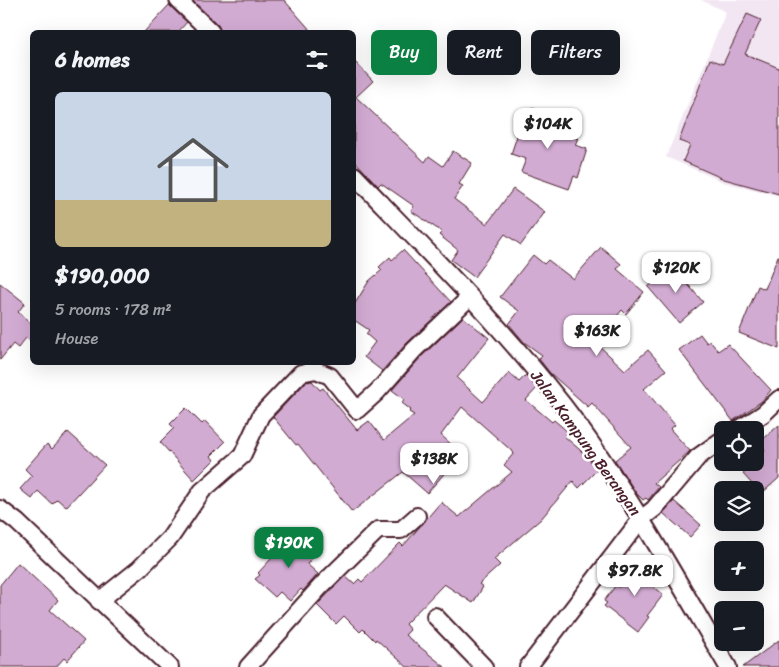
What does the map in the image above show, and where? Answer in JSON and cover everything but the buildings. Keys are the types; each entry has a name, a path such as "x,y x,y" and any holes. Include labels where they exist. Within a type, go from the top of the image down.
{"street":[{"path":"178,0 209,30"},
{"name":"Jalan Kampung Berangan","path":"356,177 470,297 563,405 641,519 728,667"},
{"path":"99,601 139,569 170,538 202,491 242,456 261,414 301,373 316,370 330,376 357,410 377,392 414,350 470,297"},
{"path":"753,421 764,414 779,399"},
{"path":"528,667 641,519 654,509 698,457 714,446"},
{"path":"0,509 17,522 170,667"},
{"path":"248,667 322,585 378,530 401,530 417,516"},
{"path":"435,616 484,667"}],"shaded area":[{"path":"701,0 779,0 779,196 723,182 666,157 726,12"}]}
